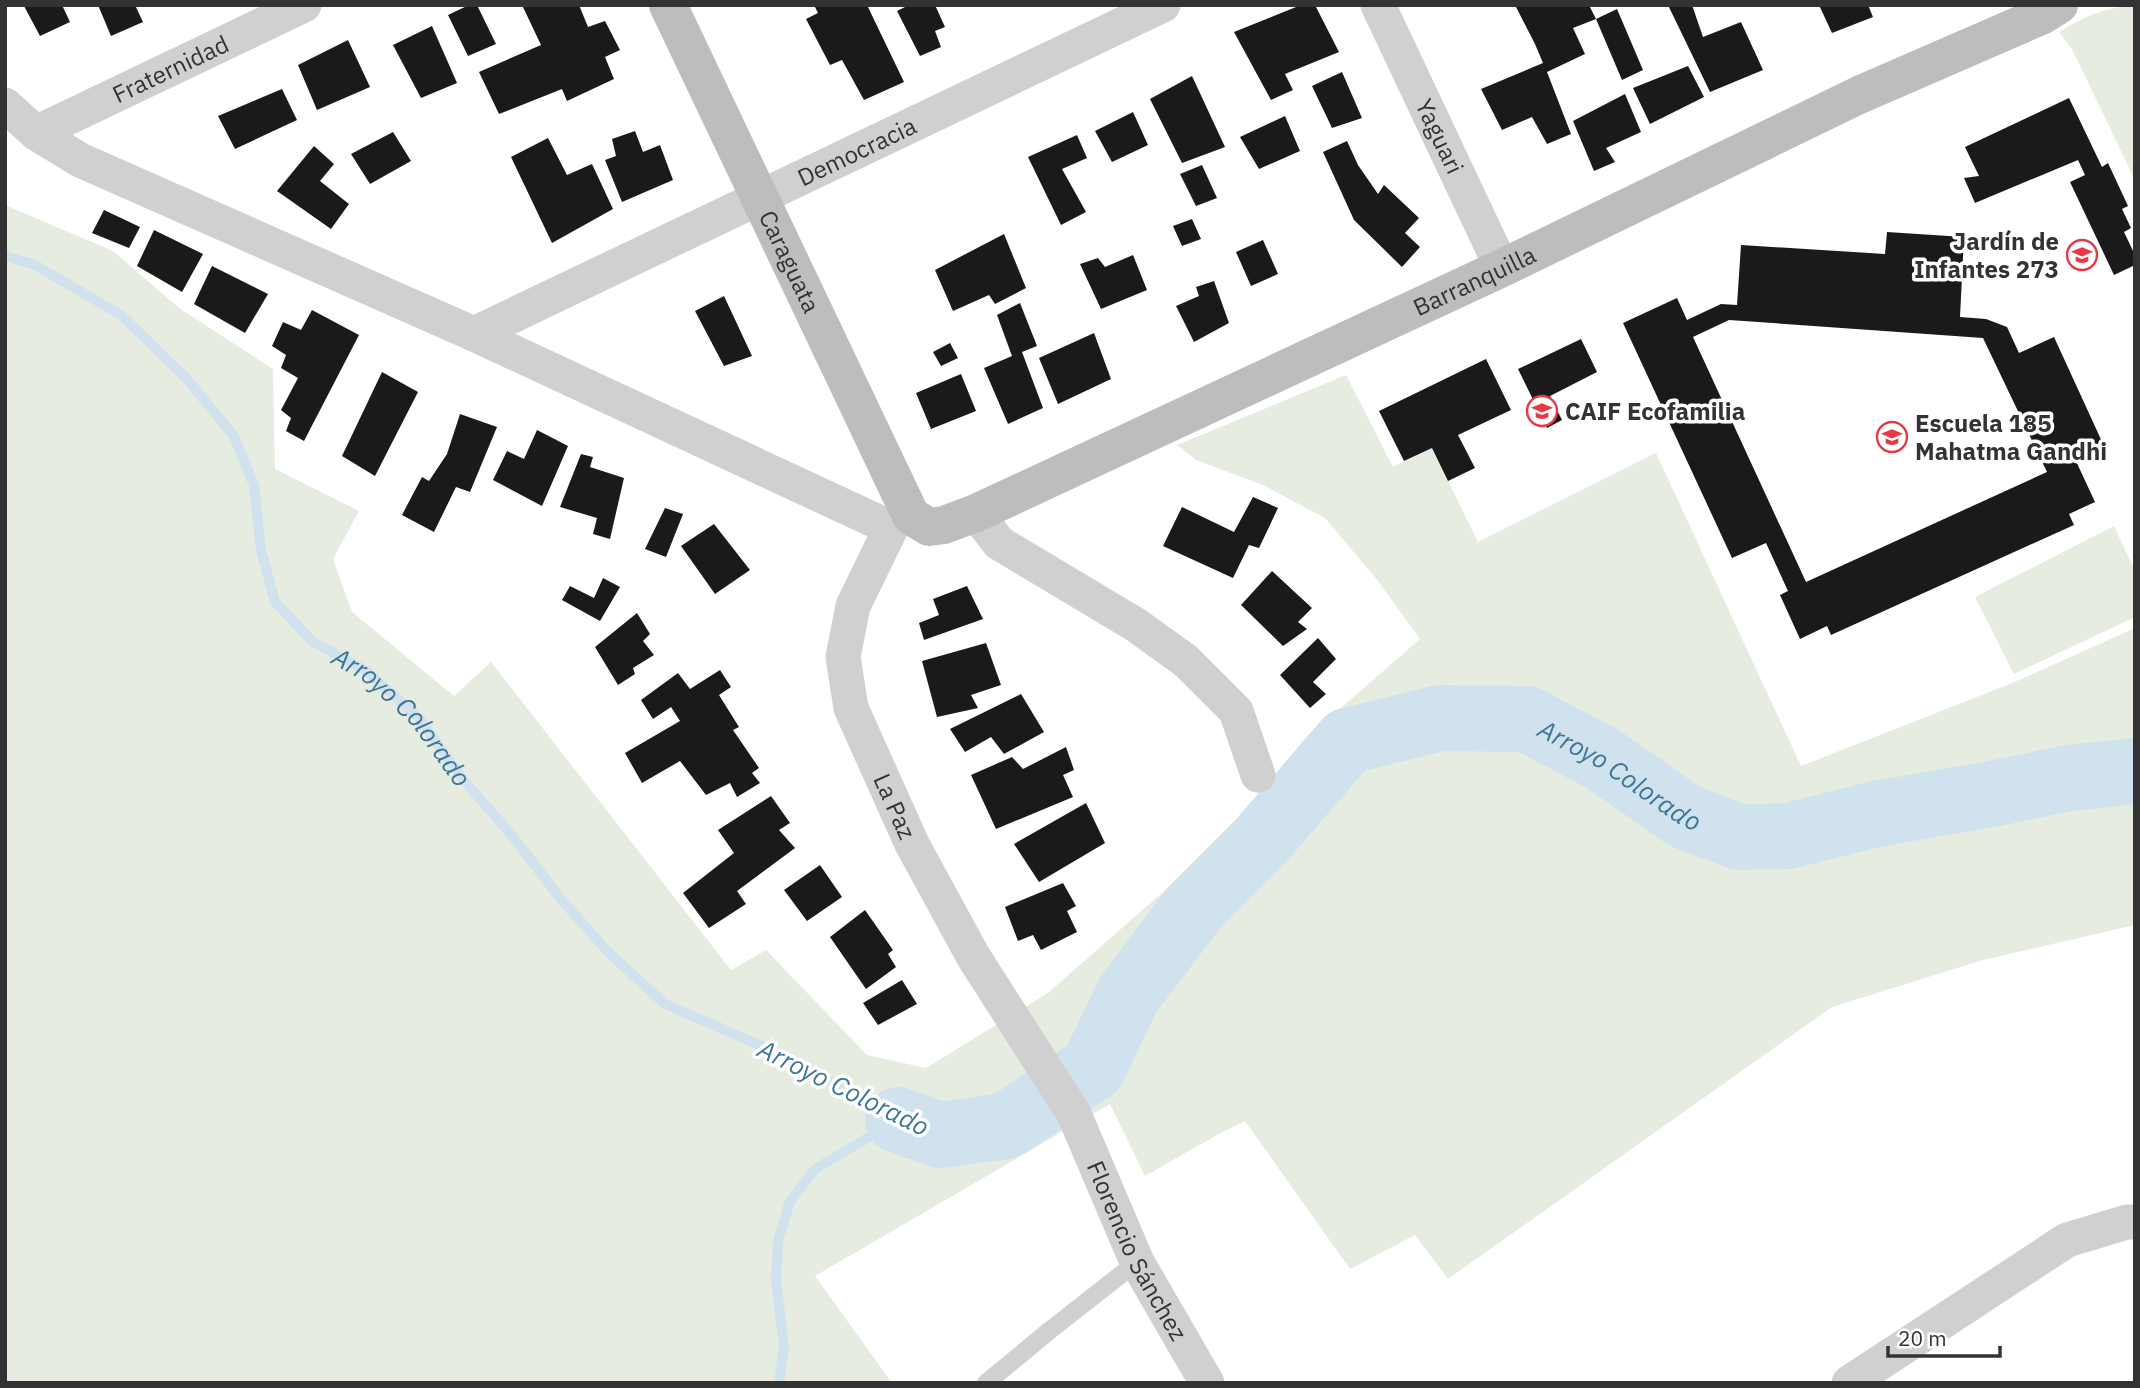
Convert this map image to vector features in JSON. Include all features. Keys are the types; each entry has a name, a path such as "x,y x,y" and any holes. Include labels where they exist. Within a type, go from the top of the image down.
{"street":[{"name":"Fraternidad","path":"36,133 304,5"},
{"name":"Caraguata","path":"668,5 758,199 901,522"},
{"name":"Democracia","path":"474,334 1163,5"},
{"name":"Yaguari","path":"1378,5 1502,268"},
{"name":"Barranquilla","path":"901,522 929,527 944,525 976,513 1502,268 1859,95 2043,15 2059,5"},
{"path":"5,105 36,133 80,160 901,522"},
{"path":"976,513 999,543 1136,625 1186,661 1236,711 1258,775"},
{"name":"La Paz","path":"901,522 853,606 843,657 851,708 912,844 973,956 1074,1114"},
{"name":"Florencio Sánchez","path":"1074,1114 1137,1262 1207,1383"},
{"path":"1849,1383 2067,1240 2135,1222"}],"lane":[{"path":"986,1383 1137,1262"}],"shaded area":[{"path":"2135,5 2135,180 2072,49 2059,32 2095,14"},
{"path":"5,205 113,251 179,308 273,369 275,469 359,511 333,559 352,612 454,696 491,662 731,970 766,950 867,1055 926,1068 1048,993 1250,813 1303,741 1420,639 1378,581 1325,518 1263,485 1196,460 1177,445 1346,375 1393,467 1432,448 1478,542 1656,453 1801,766 2010,684 2135,628 2135,925 1983,960 1832,1007 1448,1279 1415,1235 1350,1269 1245,1121 1145,1176 1110,1104 815,1276 892,1383 5,1383"},
{"path":"2114,526 2135,571 2135,617 2014,674 1975,597"}],"building":[{"path":"62,5 70,22 40,36 24,6"},
{"path":"98,5 135,5 143,22 111,36"},
{"path":"469,5 477,5 496,44 468,56 448,15"},
{"path":"522,5 579,5 588,27 605,21 620,50 605,57 614,79 567,101 562,89 499,114 479,72 541,45"},
{"path":"814,5 867,5 904,82 864,100 842,60 830,65 806,19 818,13"},
{"path":"909,5 935,5 945,27 935,31 941,47 920,56 897,11"},
{"path":"1301,5 1315,5 1339,52 1285,74 1293,90 1271,100 1234,32"},
{"path":"1515,5 1589,5 1596,19 1573,28 1585,54 1547,72 1571,134 1547,144 1532,117 1502,130 1481,89 1543,63"},
{"path":"1668,5 1692,5 1703,37 1741,22 1763,70 1710,92"},
{"path":"1819,5 1868,5 1873,17 1832,33"},
{"path":"1617,9 1643,70 1622,80 1596,19"},
{"path":"432,26 457,83 421,98 393,45"},
{"path":"348,40 370,87 317,110 298,65"},
{"path":"1688,66 1704,97 1650,124 1633,88"},
{"path":"1342,72 1362,118 1332,128 1312,86"},
{"path":"1192,76 1225,147 1182,163 1150,99"},
{"path":"282,89 297,120 235,149 218,116"},
{"path":"1625,94 1641,132 1606,148 1615,162 1594,171 1573,121"},
{"path":"2069,98 2102,167 2108,163 2128,206 2122,209 2131,228 2124,232 2135,255 2135,265 2114,275 2070,182 2085,175 2078,160 1975,203 1964,178 1979,176 1965,147"},
{"path":"1133,112 1148,145 1112,162 1095,131"},
{"path":"1285,116 1300,151 1259,169 1240,137"},
{"path":"635,131 643,152 660,145 673,180 622,202 605,160 616,156 612,139"},
{"path":"393,132 411,161 370,184 351,154"},
{"path":"1077,135 1087,158 1062,169 1086,212 1061,225 1028,157"},
{"path":"548,138 567,175 592,164 613,209 552,243 511,157"},
{"path":"1347,141 1358,165 1378,194 1384,185 1419,218 1405,233 1420,247 1402,267 1354,220 1323,152"},
{"path":"314,146 334,164 320,181 349,204 331,229 277,191"},
{"path":"1202,165 1217,198 1196,206 1180,174"},
{"path":"104,210 140,227 129,248 92,233"},
{"path":"1192,219 1201,239 1182,246 1173,226"},
{"path":"154,230 203,254 182,292 137,266"},
{"path":"1887,232 1964,237 1960,317 1986,319 2007,327 2019,353 2054,337 2104,446 2075,459 2095,502 2069,514 2074,525 1831,635 1827,626 1800,639 1780,595 1788,591 1766,543 1732,558 1623,323 1677,298 1687,320 1721,304 1737,305 1741,245 1885,254","holes":["1729,320 1983,338 2047,472 1806,582 1693,337"]},
{"path":"1004,234 1026,288 995,304 989,295 953,311 935,270"},
{"path":"1263,240 1278,274 1251,286 1236,252"},
{"path":"1133,255 1147,290 1101,309 1080,264 1098,258 1105,267"},
{"path":"212,266 268,294 245,333 194,304"},
{"path":"1214,281 1229,323 1194,342 1176,306 1199,296 1196,287"},
{"path":"724,296 752,356 724,366 695,311"},
{"path":"1020,303 1037,346 1022,352 1043,408 1008,424 984,368 1012,356 997,315"},
{"path":"312,310 359,335 304,441 286,431 291,418 281,410 298,378 281,368 286,355 272,346 283,322 301,330"},
{"path":"1094,333 1111,379 1058,404 1039,358"},
{"path":"1581,339 1597,372 1550,396 1562,420 1547,428 1518,369"},
{"path":"950,343 958,358 941,366 933,352"},
{"path":"1486,359 1511,410 1458,435 1475,468 1448,481 1432,448 1404,461 1379,411"},
{"path":"382,372 418,392 375,476 342,456"},
{"path":"961,374 976,411 931,429 916,393"},
{"path":"460,414 497,427 470,492 456,487 434,532 402,515 422,477 429,481 447,454"},
{"path":"537,430 568,446 542,506 493,480 507,451 524,459"},
{"path":"581,454 593,457 590,467 624,478 610,539 593,534 597,518 560,507"},
{"path":"1253,497 1278,508 1259,548 1249,545 1233,578 1163,546 1182,507 1234,532"},
{"path":"665,508 683,514 666,557 645,549"},
{"path":"714,524 750,570 715,594 681,546"},
{"path":"1272,571 1312,608 1298,622 1307,629 1283,646 1241,605"},
{"path":"603,578 620,587 600,621 562,600 570,586 594,598"},
{"path":"967,586 983,619 924,640 919,623 939,615 933,599"},
{"path":"637,613 650,634 643,641 654,655 633,668 635,674 618,685 595,647"},
{"path":"1318,638 1336,659 1313,682 1326,694 1310,708 1280,675"},
{"path":"986,643 1001,685 971,695 978,708 937,717 922,661"},
{"path":"720,670 731,687 719,695 739,727 733,730 759,768 752,773 760,783 737,797 730,783 706,795 680,761 642,783 625,753 680,721 671,707 653,719 641,700 678,673 690,689"},
{"path":"1021,694 1044,732 1004,754 991,737 965,752 950,729"},
{"path":"1066,747 1074,770 1063,775 1073,797 996,829 971,775 1012,757 1023,769"},
{"path":"771,796 790,823 779,830 795,848 737,891 746,904 709,928 683,893 734,853 718,830"},
{"path":"1086,803 1105,843 1039,882 1014,844"},
{"path":"820,865 842,897 807,921 784,890"},
{"path":"1063,883 1076,906 1067,911 1077,932 1041,950 1033,935 1018,941 1005,907"},
{"path":"865,910 893,950 888,954 896,967 866,989 830,937"},
{"path":"902,980 917,1004 878,1025 863,1003"}],"waterway":[{"name":"Arroyo Colorado","path":"5,256 35,265 121,315 187,379 234,436 254,485 261,550 275,602 312,641 368,672 419,718 462,778 514,838 560,898 609,953 665,1004 794,1060 898,1120 815,1169 790,1201 778,1242 776,1280 784,1347 779,1383"},
{"name":"Arroyo Colorado","path":"898,1120 940,1135 1006,1126 1093,1068 1128,995 1193,909 1259,843 1347,741 1440,718 1527,719 1601,758 1686,817 1739,837 1788,836 1876,814 2068,778 2135,771"}],"place":[{"name":"Jardín de Infantes 273","path":"2082,255"},
{"name":"CAIF Ecofamilia","path":"1542,411"},
{"name":"Escuela 185 Mahatma Gandhi","path":"1892,437"}]}
